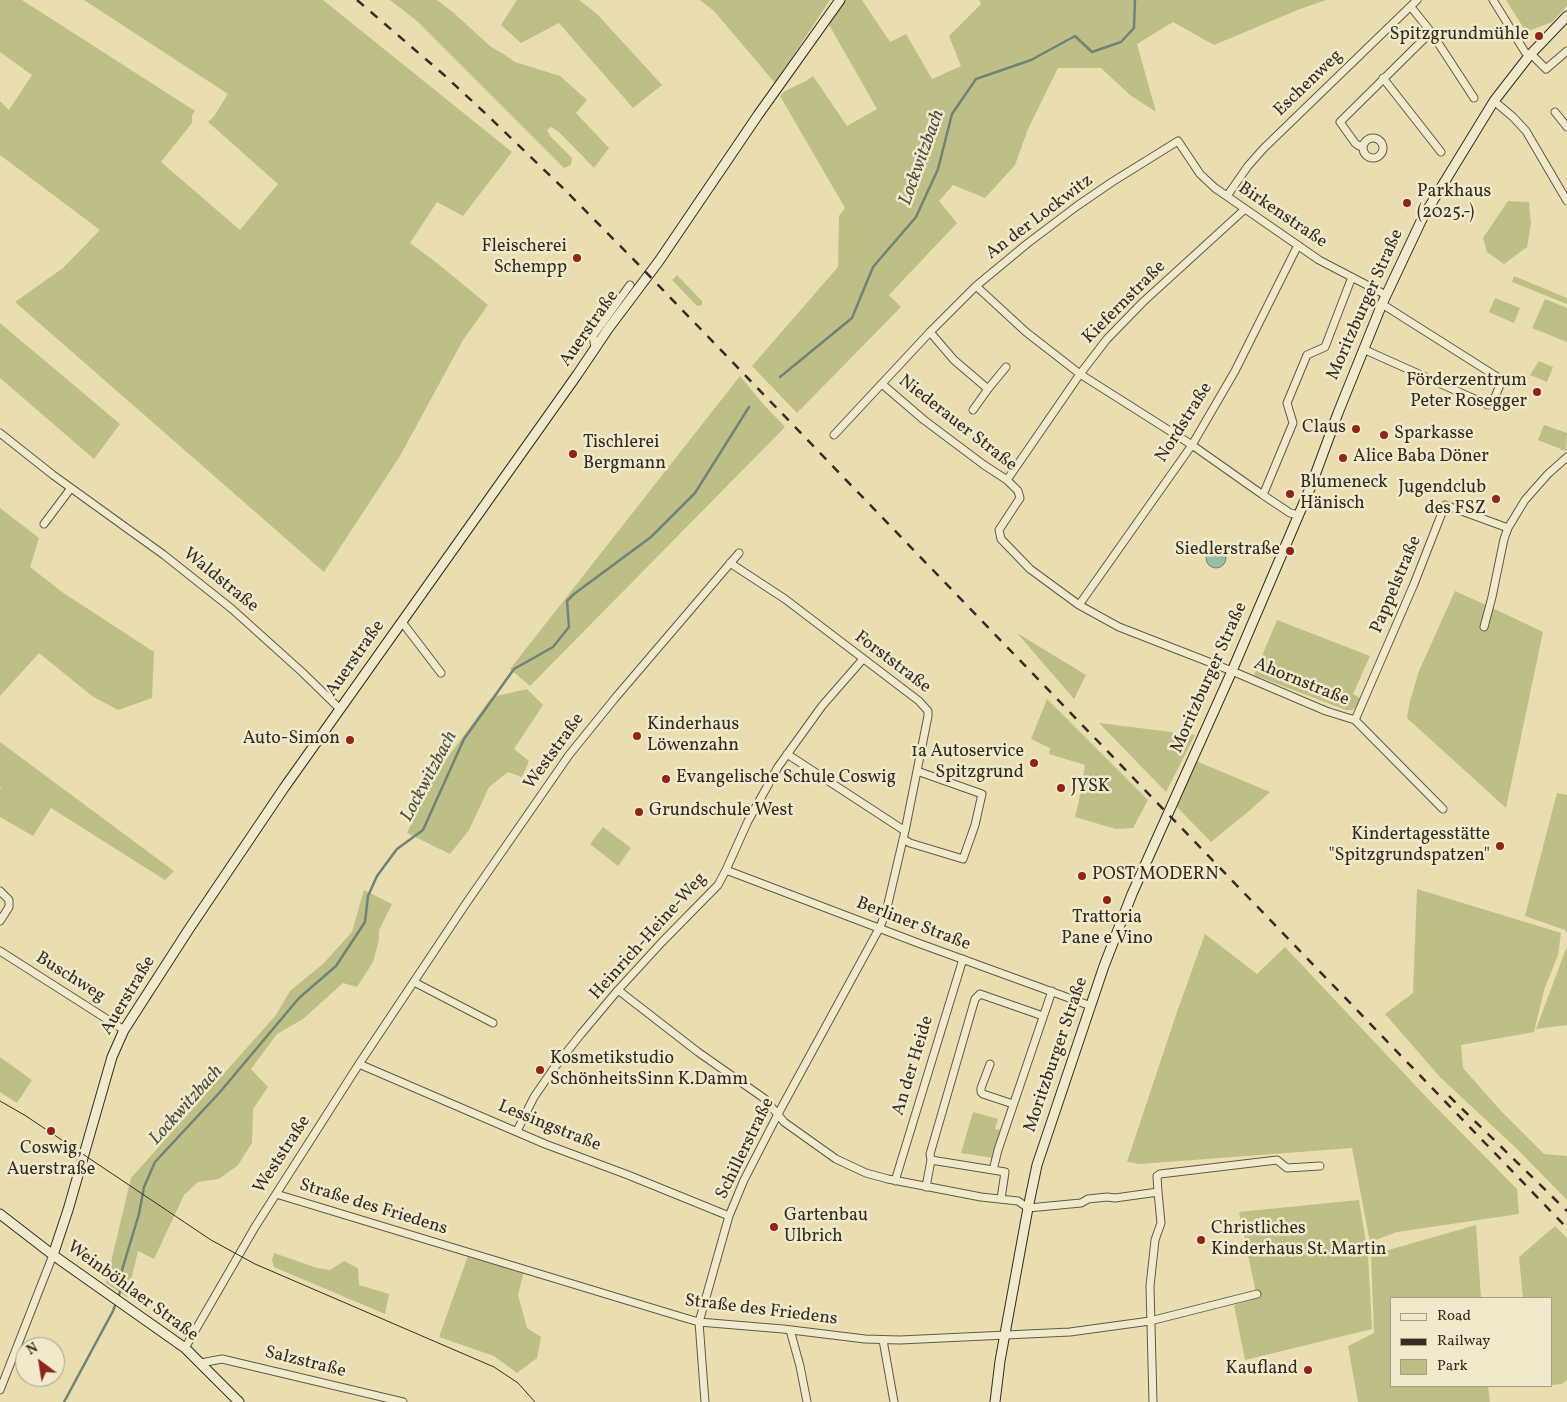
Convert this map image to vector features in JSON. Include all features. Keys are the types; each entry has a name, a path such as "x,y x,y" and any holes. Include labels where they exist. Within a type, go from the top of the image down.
{"street":[{"name":"Auerstraße","path":"0,1390 53,1255 68,1210 112,1057 124,1030 224,877 340,709 595,347 659,261 840,0"},
{"name":"Eschenweg","path":"1227,196 1248,166 1264,148 1417,0"},
{"path":"1493,0 1525,52 1546,69 1567,51"},
{"path":"1411,7 1431,32 1474,98"},
{"name":"Moritzburger Straße","path":"995,1402 1000,1361 1037,1165 1090,1006 1132,894 1232,671 1311,486 1322,452 1363,349 1423,216 1494,100 1530,55 1567,16"},
{"path":"1363,145 1360,146 1355,143 1340,122 1431,32"},
{"path":"1383,78 1441,152"},
{"path":"1494,100 1526,131 1567,201"},
{"path":"1555,112 1567,127"},
{"name":"Birkenstraße","path":"1178,141 1200,174 1215,188 1319,260 1352,277 1502,380 1492,402 1488,405 1363,349"},
{"name":"An der Lockwitz","path":"834,436 930,332 976,286 1077,206 1178,141"},
{"name":"Kiefernstraße","path":"1007,480 1107,338 1245,209"},
{"name":"Nordstraße","path":"1079,605 1192,444 1235,371 1298,246"},
{"path":"1263,495 1293,423 1287,403 1307,355 1324,347 1352,277"},
{"path":"595,347 593,336 630,285"},
{"path":"976,286 1026,332 1080,374 1192,444 1290,513 1298,515"},
{"path":"930,332 954,360 988,388"},
{"path":"973,410 1006,367"},
{"name":"Niederauer Straße","path":"882,384 924,420 1007,480 1018,491 1020,498 999,530 1002,539 1030,569 1079,605 1119,627 1232,671"},
{"name":"Waldstraße","path":"0,433 71,488 152,545 232,609 290,660 340,709"},
{"path":"1484,627 1508,528 1525,500 1548,474 1567,458"},
{"path":"44,524 71,488"},
{"name":"Pappelstraße","path":"1355,720 1446,505 1508,528"},
{"name":"Weststraße","path":"185,1348 254,1227 359,1064 569,755 739,553"},
{"name":"Forststraße","path":"730,563 785,599 919,701 928,711 905,831 886,912 880,927"},
{"path":"402,622 441,673"},
{"name":"Heinrich-Heine-Weg","path":"517,1132 530,1104 547,1078 618,990 718,885 748,821 766,787 787,754 822,706 863,659"},
{"name":"Ahornstraße","path":"1232,671 1291,697 1355,720 1443,809"},
{"path":"787,754 905,831"},
{"path":"903,839 910,843 963,859 982,794 917,771"},
{"name":"Berliner Straße","path":"726,870 1090,1006"},
{"path":"0,891 9,900 9,907 0,921"},
{"name":"Schillerstraße","path":"705,1402 699,1322 729,1216 744,1180 778,1114 880,927"},
{"name":"Buschweg","path":"0,951 124,1030"},
{"name":"An der Heide","path":"895,1181 963,959"},
{"path":"414,982 494,1023"},
{"path":"618,990 698,1052 766,1099 784,1122 836,1158 866,1173 926,1187 1018,1201 1028,1208 1081,1203 1088,1199 1115,1198 1158,1192"},
{"path":"993,1170 1013,1104 1052,992"},
{"path":"926,1187 931,1160 930,1154 975,1000 980,994 1043,1016"},
{"name":"Lessingstraße","path":"359,1064 517,1132 729,1216"},
{"path":"990,1064 981,1092 1013,1104"},
{"path":"931,1160 1005,1172 1001,1199"},
{"path":"1153,1402 1150,1321 1152,1260 1160,1223 1157,1176 1160,1174 1277,1160 1287,1168 1320,1166"},
{"name":"Straße des Friedens","path":"276,1194 530,1270 621,1300 699,1322 883,1340 1006,1336 1070,1332 1150,1321 1257,1294"},
{"name":"Weinböhlaer Straße","path":"0,1214 53,1255 185,1348 239,1402"},
{"path":"790,1330 807,1402"},
{"path":"883,1340 894,1402"},
{"name":"Salzstraße","path":"200,1363 222,1358 403,1402"}],"green space":[{"path":"0,0 22,0 195,111 192,115 192,123 161,162 240,230 278,184 208,122 228,94 84,0 323,0 512,152 463,216 437,202 410,243 488,305 463,340 400,456 324,572 15,302 63,268 100,230 0,155 0,101 9,110 32,75 0,52"},
{"path":"390,0 437,0 491,47 515,62 560,76 587,100 576,113 609,148 594,168 559,132 551,127 547,130 550,136 572,158 571,165 564,168 417,21"},
{"path":"517,0 579,0 597,14 662,85 633,108 559,23 521,43 501,25"},
{"path":"700,0 830,0 775,83 714,11"},
{"path":"846,0 862,0 890,42 906,34 932,79 961,66 949,36 981,4 979,0 1326,0 1214,45 1173,22 1137,44 1156,112 1130,95 1101,68 1058,68 1028,129 1015,165 985,198 953,185 939,201 957,223 889,295 901,307 797,413 752,366 838,267 839,216 845,208 780,96 785,91 813,76 847,126 877,109 828,23"},
{"path":"1506,0 1567,0 1567,6 1552,22 1526,32"},
{"path":"1508,201 1529,202 1531,224 1527,247 1504,264 1487,252 1483,238"},
{"path":"677,275 702,301 702,305 697,306 672,280"},
{"path":"1514,276 1567,298 1567,304 1512,282"},
{"path":"1495,298 1520,308 1514,323 1489,312"},
{"path":"1545,299 1567,308 1567,342 1532,328"},
{"path":"0,323 120,424 94,459 0,378"},
{"path":"1539,361 1553,367 1547,382 1530,375"},
{"path":"740,376 785,427 530,686 510,669"},
{"path":"1544,425 1567,433 1566,451 1538,440"},
{"path":"0,508 39,538 30,567 62,592 154,652 152,698 118,710 92,696 39,653 0,696"},
{"path":"1455,591 1543,632 1506,808 1407,718 1419,671"},
{"path":"1277,620 1370,656 1353,694 1360,698 1355,708 1346,710 1254,675"},
{"path":"1017,633 1086,675 1074,699"},
{"path":"527,689 543,705 514,749 529,761 522,777 508,772 489,787 469,830 450,854 407,833 431,780 492,697"},
{"path":"1047,699 1148,800 1133,828 1116,829 1075,817 1085,765 1049,754 1050,748 1031,739"},
{"path":"1099,723 1195,735 1166,792"},
{"path":"0,742 174,871 165,880 51,808 33,836 0,817"},
{"path":"1196,761 1270,792 1211,842 1176,806"},
{"path":"1557,793 1567,795 1567,933 1565,930 1525,916"},
{"path":"603,827 631,848 618,866 590,844"},
{"path":"1417,889 1561,933 1558,955 1544,990 1534,1032 1461,1045 1463,1068 1501,1111 1544,1154 1567,1156 1567,1200 1517,1149 1440,1077 1385,1014 1413,993"},
{"path":"364,890 392,904 379,930 379,940 373,962 357,987 343,983 303,1019 277,1034 251,1069 268,1087 253,1109 252,1143 238,1165 219,1179 198,1182 184,1195 154,1259 138,1251 127,1297 106,1283 131,1178 276,1015 290,991 323,964 352,932"},
{"path":"1205,934 1257,974 1285,947 1430,1101 1517,1189 1519,1214 1397,1232 1370,1242 1352,1148 1140,1164 1127,1162"},
{"path":"1567,946 1567,1025 1536,1029 1557,973"},
{"path":"0,1057 32,1080 17,1103 0,1092"},
{"path":"973,1112 998,1119 995,1129 1002,1130 993,1158 961,1153"},
{"path":"1359,1200 1368,1255 1372,1329 1245,1360 1234,1305 1257,1298 1239,1212"},
{"path":"1476,1225 1481,1297 1390,1297 1390,1387 1488,1387 1490,1402 1358,1402 1348,1346 1374,1333 1371,1255"},
{"path":"1555,1226 1567,1238 1567,1380 1562,1384 1552,1385 1552,1297 1523,1297 1519,1257"},
{"path":"274,1253 317,1268 330,1270 344,1261 358,1268 359,1285 389,1294 385,1314 274,1267 272,1260"},
{"path":"469,1253 524,1271 518,1295 527,1328 541,1337 537,1358 517,1373 494,1356 439,1337"}],"shaded area":[{"path":"1216,548 1223,551 1226,558 1223,565 1216,568 1209,565 1206,558 1209,551"}],"waterway":[{"name":"Lockwitzbach","path":"780,377 852,318 873,267 916,217 938,169 952,114 976,79 1031,60 1075,36 1092,52 1121,42 1134,28 1135,0"},
{"name":"Lockwitzbach","path":"64,1402 113,1311 121,1289 122,1270 139,1214 144,1187 155,1162 220,1092 299,998 336,966 365,922 368,896 377,876 397,849 423,830 464,739 514,669 553,647 569,627 567,601 651,537 695,493 749,407"}],"tram line":[{"path":"0,1101 26,1116 211,1240 255,1264 494,1367 518,1383 535,1402"}],"railway":[{"path":"357,0 486,114 636,262 1567,1228"},
{"path":"1449,1096 1567,1211"}],"place":[{"name":"Spitzgrundmühle","path":"1539,36"},
{"name":"Parkhaus (2025.-)","path":"1407,203"},
{"name":"Fleischerei Schempp","path":"577,258"},
{"name":"Förderzentrum Peter Rosegger","path":"1537,392"},
{"name":"Claus","path":"1356,429"},
{"name":"Sparkasse","path":"1384,435"},
{"name":"Tischlerei Bergmann","path":"573,454"},
{"name":"Alice Baba Döner","path":"1343,458"},
{"name":"Blumeneck Hänisch","path":"1290,494"},
{"name":"Jugendclub des FSZ","path":"1496,499"},
{"name":"Siedlerstraße","path":"1290,551"},
{"name":"Kinderhaus Löwenzahn","path":"637,736"},
{"name":"Auto-Simon","path":"350,740"},
{"name":"1a Autoservice Spitzgrund","path":"1034,763"},
{"name":"Evangelische Schule Coswig","path":"666,779"},
{"name":"JYSK","path":"1061,788"},
{"name":"Grundschule West","path":"639,812"},
{"name":"Kindertagesstätte \"Spitzgrundspatzen\"","path":"1500,846"},
{"name":"POST MODERN","path":"1082,876"},
{"name":"Trattoria Pane e Vino","path":"1107,900"},
{"name":"Kosmetikstudio SchönheitsSinn K.Damm","path":"540,1070"},
{"name":"Coswig, Auerstraße","path":"51,1131"},
{"name":"Gartenbau Ulbrich","path":"774,1227"},
{"name":"Christliches Kinderhaus St. Martin","path":"1201,1240"},
{"name":"Kaufland","path":"1308,1370"}]}
